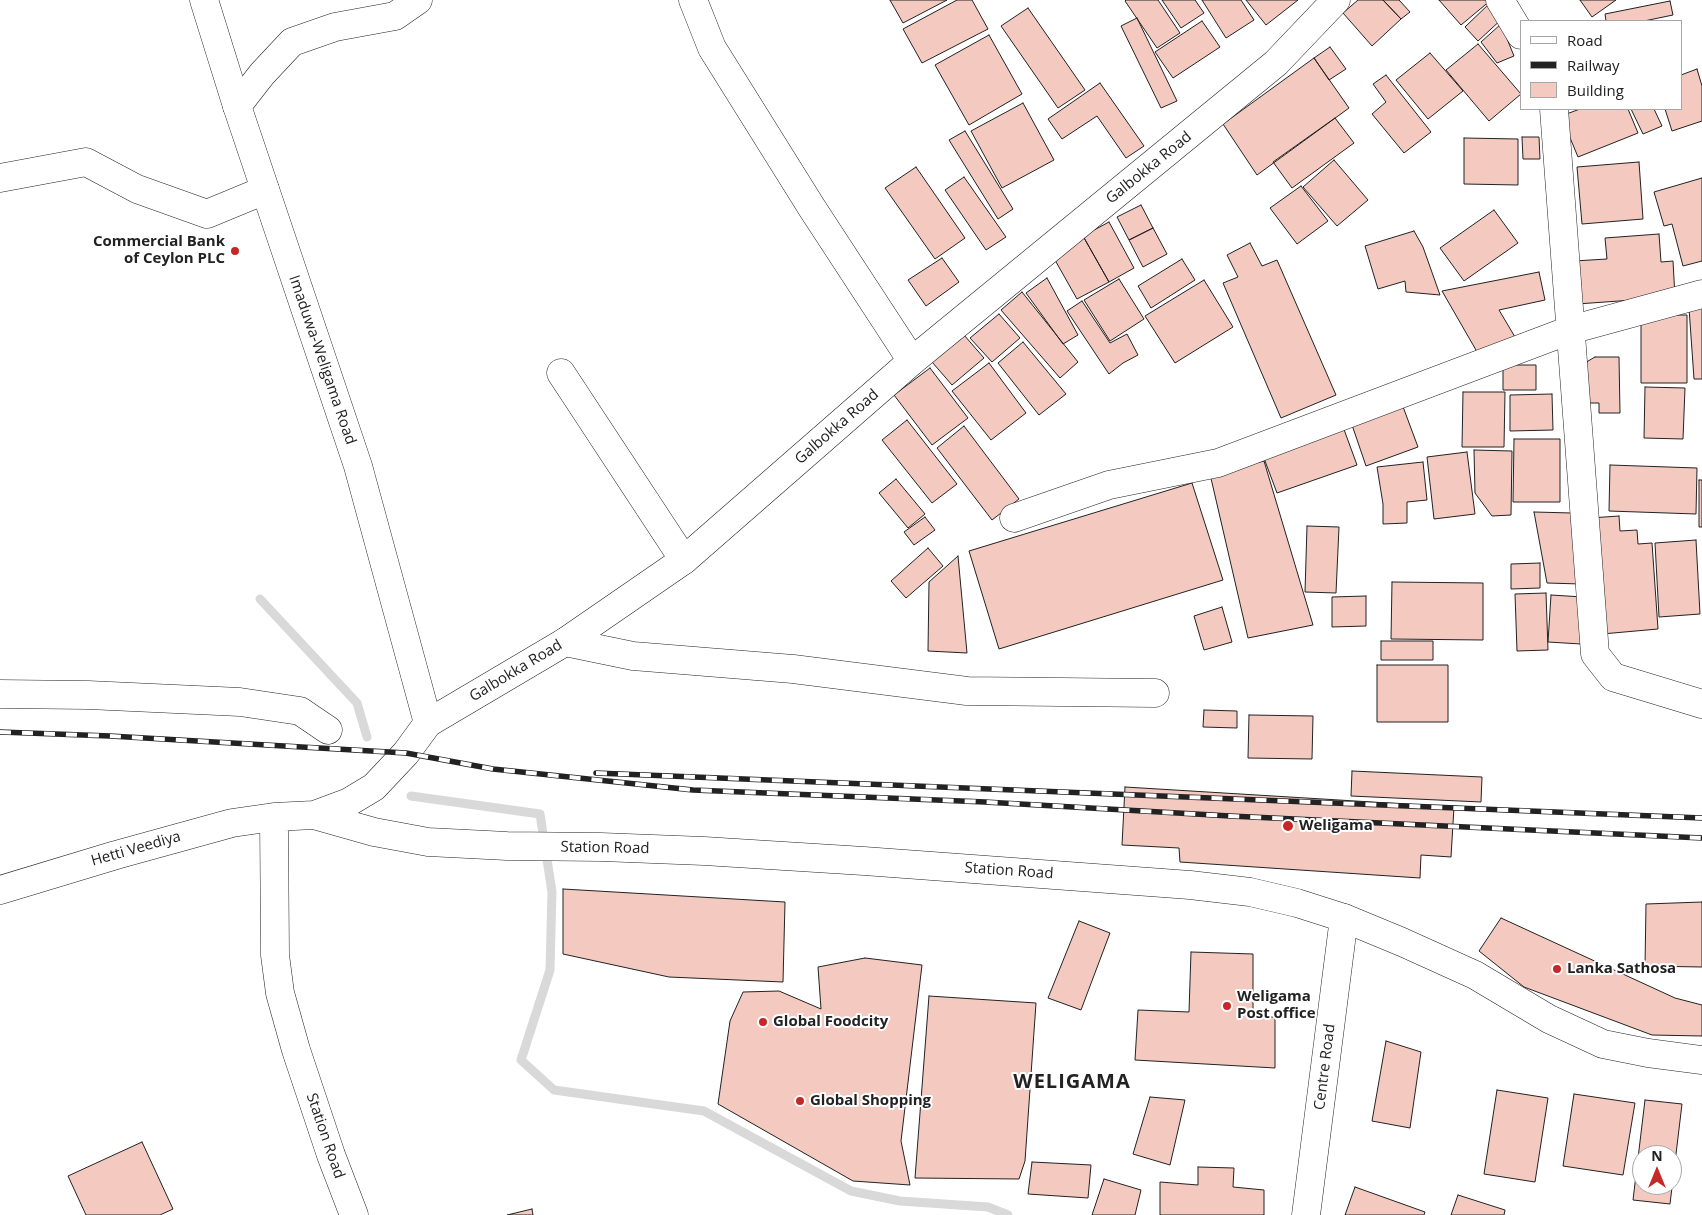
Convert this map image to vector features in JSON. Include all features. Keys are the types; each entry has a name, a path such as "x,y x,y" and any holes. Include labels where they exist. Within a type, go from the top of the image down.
{"main road":[{"name":"Imaduwa-Weligama Road","path":"204,0 237,106 358,466 428,723"},
{"path":"237,106 262,74 292,42 334,27 394,16 418,0"},
{"path":"694,0 712,48 812,208 912,362"},
{"name":"Galbokka Road","path":"314,815 349,802 374,787 406,753 428,723 565,642 684,560 912,362 1276,63 1336,0"},
{"path":"1500,0 1520,33"},
{"path":"1554,110 1595,654 1613,677 1702,704"},
{"path":"0,178 86,162 137,189 207,214 265,190"},
{"path":"1014,518 1108,485 1218,463 1570,330 1702,294"},
{"path":"561,373 684,560"},
{"path":"565,642 632,656 793,669 967,691 1155,693"},
{"path":"0,694 88,695 240,702 300,711 328,730"},
{"name":"Station Road","path":"354,1215 331,1155 280,992 275,955 274,817 314,815 374,832 428,842 704,851 855,860 1190,885 1250,892 1297,903 1344,918 1402,942 1475,975 1549,1019 1603,1044 1648,1053 1702,1060"},
{"name":"Hetti Veediya","path":"0,890 189,834 232,823 274,817"},
{"name":"Centre Road","path":"1306,1215 1344,918"}],"building":[{"path":"890,0 947,0 903,23"},
{"path":"957,0 972,0 988,29 922,63 903,29"},
{"path":"1126,0 1158,0 1180,33 1157,48"},
{"path":"1162,0 1195,0 1204,13 1181,28"},
{"path":"1202,0 1241,0 1254,20 1226,38"},
{"path":"1246,0 1298,0 1266,25"},
{"path":"1358,0 1383,0 1401,19 1372,46 1343,13"},
{"path":"1383,0 1399,0 1410,12 1401,19"},
{"path":"1439,0 1491,0 1461,25"},
{"path":"1580,0 1616,0 1592,17"},
{"path":"1670,1 1673,15 1649,20 1606,20 1605,14"},
{"path":"1491,2 1504,17 1478,41 1465,27"},
{"path":"1028,8 1085,90 1058,108 1001,26"},
{"path":"1137,18 1177,101 1161,108 1121,26"},
{"path":"1202,21 1220,47 1173,78 1155,52"},
{"path":"1501,24 1514,56 1497,63 1481,42"},
{"path":"989,35 1022,94 969,125 935,65"},
{"path":"1478,44 1520,95 1489,121 1446,70"},
{"path":"1330,47 1346,69 1329,80 1314,58"},
{"path":"1430,53 1463,91 1428,119 1396,80"},
{"path":"1314,58 1349,108 1257,175 1223,124"},
{"path":"1697,69 1702,86 1702,121 1672,131 1665,110 1682,110 1682,75"},
{"path":"1386,75 1431,132 1404,153 1372,114 1386,102 1373,84"},
{"path":"1100,83 1144,146 1126,158 1097,116 1062,139 1048,119"},
{"path":"1023,103 1054,160 1002,188 971,131"},
{"path":"1577,110 1628,110 1638,133 1578,157 1561,116"},
{"path":"1631,110 1654,110 1662,126 1643,134"},
{"path":"1335,118 1354,143 1292,188 1273,162"},
{"path":"965,131 1013,209 998,219 949,140"},
{"path":"1522,137 1539,137 1540,159 1523,159"},
{"path":"1464,138 1518,139 1518,185 1464,184"},
{"path":"1334,160 1368,200 1337,226 1303,187"},
{"path":"1639,162 1643,219 1582,224 1577,167"},
{"path":"916,167 965,238 935,259 885,188"},
{"path":"964,177 1006,237 986,250 945,190"},
{"path":"1702,178 1702,261 1683,266 1672,224 1664,226 1654,192"},
{"path":"1301,186 1328,221 1297,244 1270,208"},
{"path":"1141,205 1153,228 1129,240 1117,217"},
{"path":"1494,210 1518,243 1464,281 1440,248"},
{"path":"1109,222 1134,268 1109,282 1083,236"},
{"path":"1153,228 1167,254 1143,267 1129,240"},
{"path":"1414,231 1423,247 1440,295 1406,292 1405,281 1378,289 1365,246"},
{"path":"1659,234 1661,262 1673,261 1675,297 1577,304 1574,261 1607,259 1605,238"},
{"path":"1083,236 1109,282 1077,299 1051,253"},
{"path":"1250,243 1262,266 1277,260 1336,395 1281,418 1223,283 1238,277 1227,255"},
{"path":"942,258 959,282 926,306 908,280"},
{"path":"1182,259 1195,280 1151,308 1138,286"},
{"path":"1539,272 1545,300 1499,310 1515,337 1480,357 1442,291"},
{"path":"1047,278 1078,335 1063,344 1026,293"},
{"path":"1119,279 1144,319 1110,341 1084,300"},
{"path":"1204,280 1233,327 1175,363 1145,316"},
{"path":"1022,292 1078,362 1060,378 1001,310"},
{"path":"1082,301 1110,343 1127,334 1138,355 1123,363 1109,374 1067,311"},
{"path":"1702,307 1702,379 1694,379 1689,308"},
{"path":"999,314 1020,338 992,362 970,338"},
{"path":"1641,315 1687,315 1687,383 1641,383"},
{"path":"964,335 984,358 952,385 932,362"},
{"path":"1023,342 1066,394 1039,415 998,363"},
{"path":"1595,357 1619,357 1620,413 1599,413 1599,403 1583,403 1583,364"},
{"path":"989,363 1026,413 991,440 952,391"},
{"path":"1503,365 1536,365 1536,390 1503,390"},
{"path":"930,368 968,418 932,445 894,395"},
{"path":"1645,387 1685,388 1683,439 1644,438"},
{"path":"1463,392 1505,392 1504,447 1462,447"},
{"path":"1552,394 1553,430 1510,431 1510,395"},
{"path":"1402,404 1418,447 1366,466 1351,422"},
{"path":"907,420 957,484 932,503 882,440"},
{"path":"1342,424 1357,465 1277,493 1262,453"},
{"path":"964,426 1019,499 992,520 937,448"},
{"path":"1514,439 1560,439 1560,502 1513,502"},
{"path":"1474,450 1512,451 1511,515 1492,516 1475,493"},
{"path":"1467,452 1475,514 1434,519 1427,457"},
{"path":"1264,461 1313,625 1248,638 1210,474"},
{"path":"1423,462 1427,500 1407,502 1407,523 1383,524 1383,504 1377,467"},
{"path":"1610,465 1697,468 1696,514 1609,511"},
{"path":"896,479 925,514 908,528 879,493"},
{"path":"1699,480 1702,480 1702,527 1699,527"},
{"path":"1192,483 1223,580 999,649 969,551"},
{"path":"1534,512 1572,513 1581,584 1547,583"},
{"path":"1619,516 1620,531 1637,530 1638,544 1652,543 1658,629 1602,634 1590,518"},
{"path":"925,517 935,530 914,545 904,532"},
{"path":"1307,526 1339,527 1336,593 1305,592"},
{"path":"1696,540 1700,614 1659,617 1655,543"},
{"path":"928,548 943,566 906,598 891,581"},
{"path":"958,556 967,653 928,651 929,582"},
{"path":"1540,563 1540,588 1511,589 1511,564"},
{"path":"1392,582 1483,583 1483,640 1391,639"},
{"path":"1546,593 1548,650 1517,651 1515,594"},
{"path":"1551,595 1583,597 1581,644 1548,642"},
{"path":"1366,596 1366,626 1332,627 1332,597"},
{"path":"1222,607 1232,642 1204,650 1194,616"},
{"path":"1381,641 1433,641 1433,660 1381,660"},
{"path":"1377,665 1448,665 1448,722 1377,722"},
{"path":"1204,710 1237,711 1237,728 1203,727"},
{"path":"1249,715 1313,716 1312,759 1248,758"},
{"path":"1352,771 1482,777 1481,802 1351,796"},
{"name":"Weligama","path":"1125,787 1454,807 1451,857 1421,855 1420,878 1180,862 1179,848 1122,845"},
{"path":"563,889 785,902 783,982 669,977 563,954"},
{"path":"1702,902 1702,967 1645,966 1646,904"},
{"name":"Lanka Sathosa","path":"1501,918 1675,998 1702,1005 1702,1036 1652,1035 1524,987 1479,951"},
{"path":"1079,921 1110,933 1081,1010 1048,998"},
{"path":"1191,952 1253,954 1253,1017 1275,1017 1275,1068 1135,1060 1138,1010 1189,1012"},
{"path":"865,958 922,965 901,1141 910,1185 853,1181 718,1104 730,1021 743,992 779,991 821,1009 818,967"},
{"path":"929,996 1036,1003 1025,1161 1019,1179 915,1178"},
{"path":"1386,1041 1421,1052 1410,1128 1372,1121"},
{"path":"1497,1090 1548,1098 1535,1182 1484,1174"},
{"path":"1574,1094 1635,1103 1623,1175 1563,1166"},
{"path":"1150,1097 1185,1100 1170,1165 1133,1154"},
{"path":"1645,1100 1682,1104 1677,1145 1640,1145"},
{"path":"142,1142 173,1209 160,1215 86,1215 68,1176"},
{"path":"1032,1162 1091,1165 1088,1198 1028,1194"},
{"path":"1198,1167 1234,1168 1233,1187 1264,1190 1264,1215 1160,1215 1160,1182 1198,1185"},
{"path":"1104,1179 1141,1190 1135,1215 1092,1215"},
{"path":"1355,1187 1425,1212 1424,1215 1345,1215"},
{"path":"1458,1195 1505,1210 1504,1215 1451,1215"},
{"path":"1634,1195 1671,1195 1670,1204 1633,1200"},
{"path":"532,1209 533,1215 507,1215"}],"waterway":[{"path":"260,599 357,703 367,737"},
{"path":"411,796 540,814 552,892 550,970 521,1060 554,1090 704,1111 851,1191 900,1201 988,1207 1008,1215"}],"railway":[{"path":"0,732 110,736 406,753 493,769 693,790 985,802 1230,816 1702,838"},
{"path":"596,773 1702,818"}],"place":[{"name":"Commercial Bank of Ceylon PLC","path":"235,251"},
{"name":"Weligama","path":"1288,826"},
{"name":"Lanka Sathosa","path":"1557,969"},
{"name":"Weligama Post office","path":"1227,1006"},
{"name":"Global Foodcity","path":"763,1022"},
{"name":"Global Shopping","path":"800,1101"}],"district":[{"name":"WELIGAMA","path":"1072,1082"}]}
